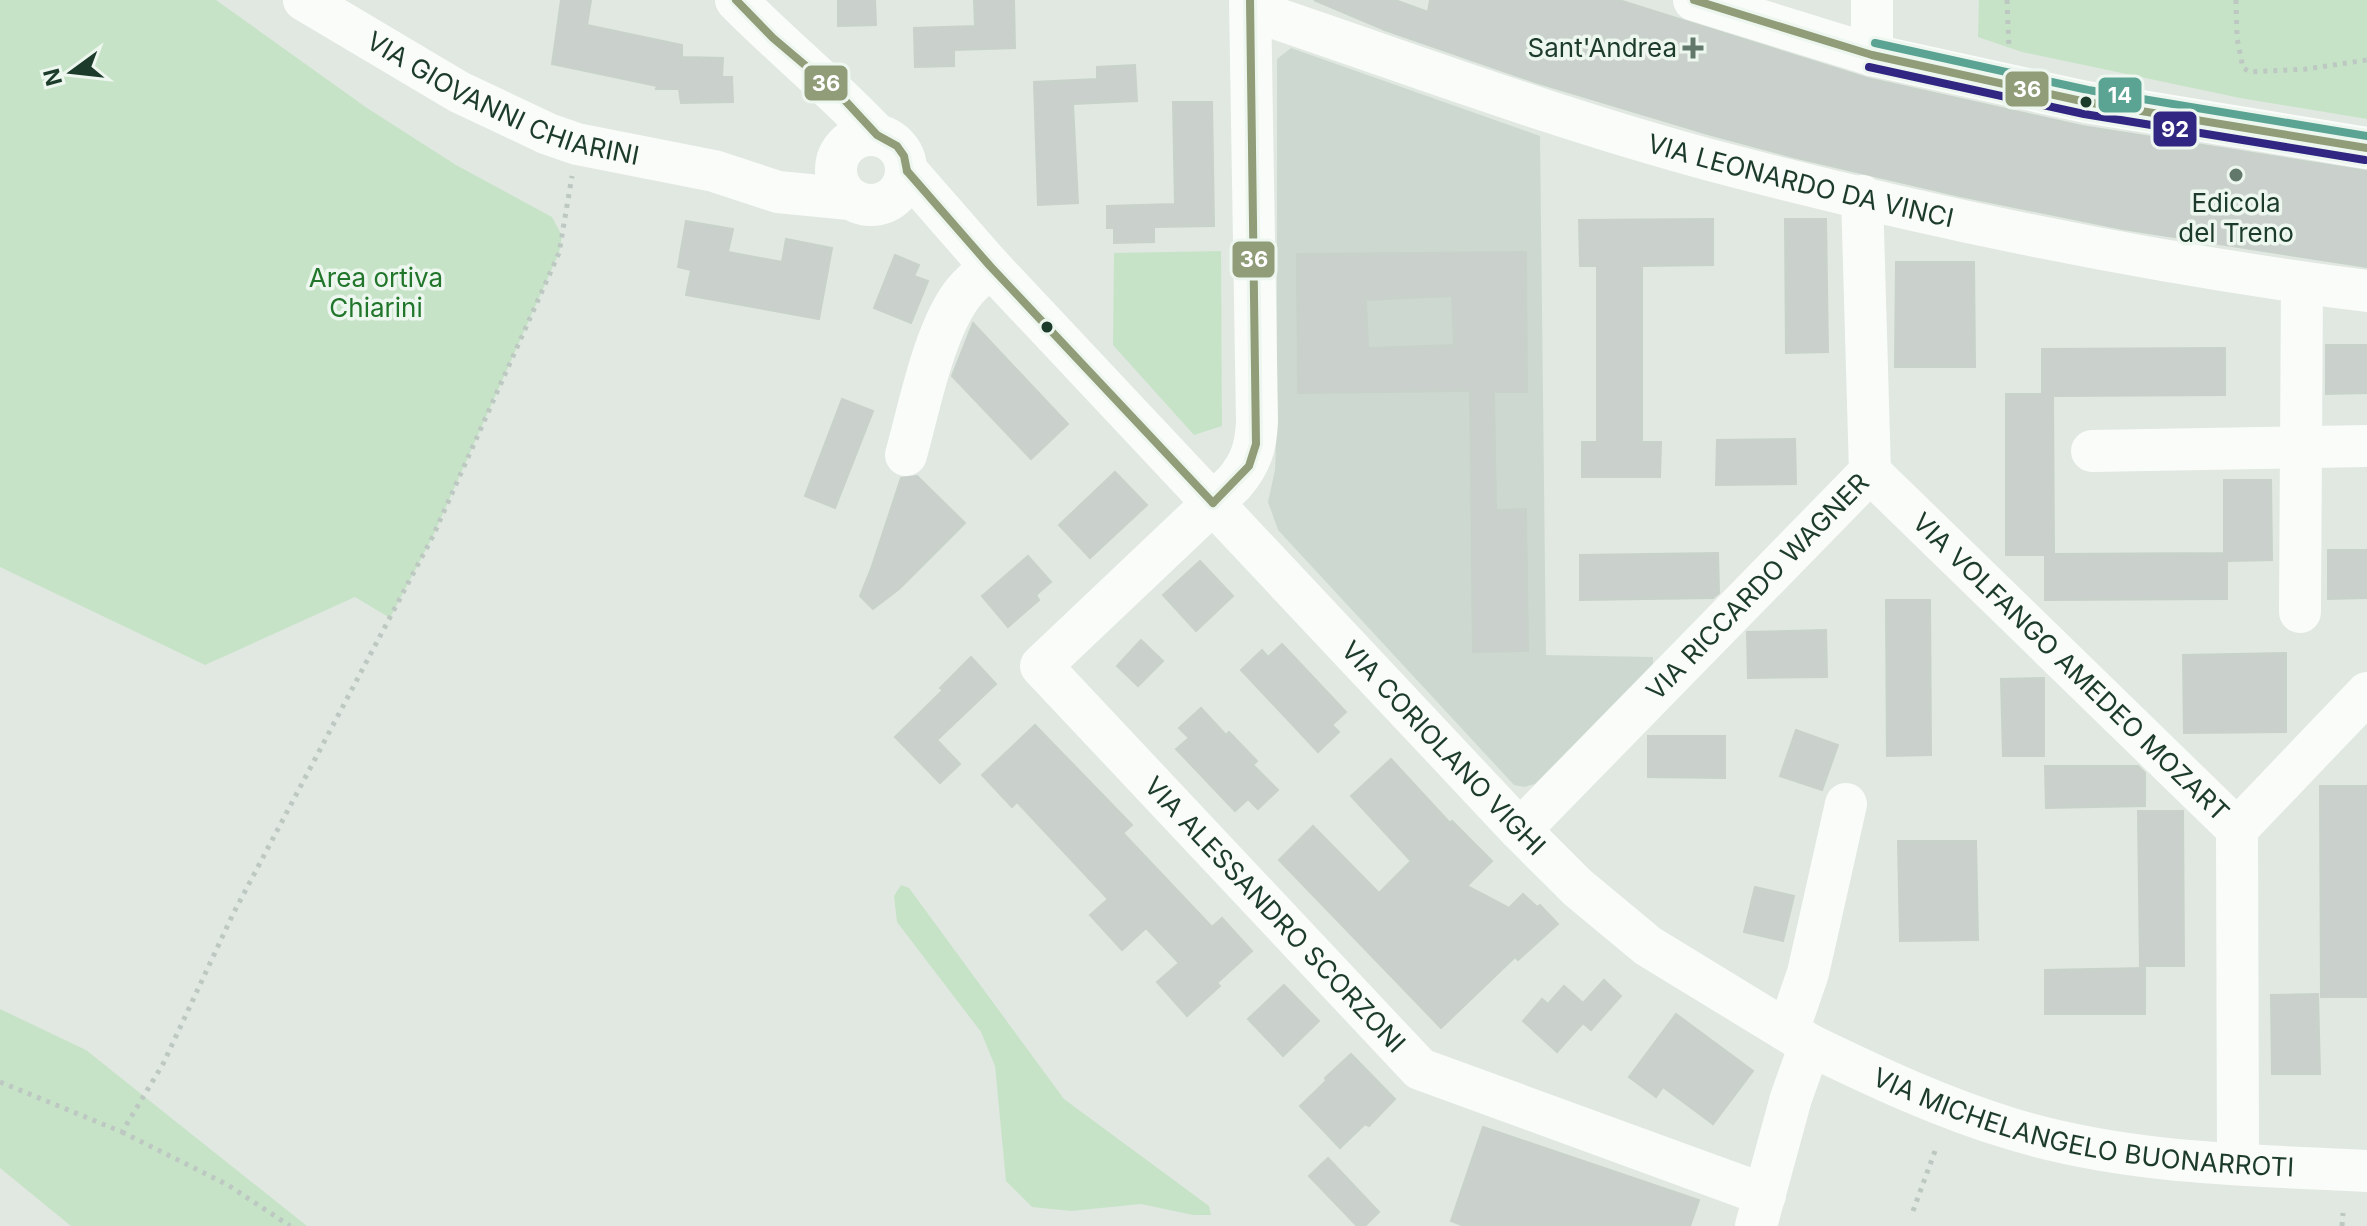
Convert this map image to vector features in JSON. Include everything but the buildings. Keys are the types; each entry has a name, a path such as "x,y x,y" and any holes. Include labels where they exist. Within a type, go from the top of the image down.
{"street":[{"name":"VIA GIOVANNI CHIARINI","path":"304,0 459,92 515,121 577,144 714,171 778,192 866,201"},
{"path":"736,0 773,38 839,94 852,147 836,176 839,186 866,201 900,191 907,171 904,156 897,146 852,147"},
{"path":"1694,0 1872,55 2086,102 2367,148"},
{"path":"1872,0 1872,55"},
{"path":"1213,503 1249,466 1256,444 1250,5"},
{"name":"VIA LEONARDO DA VINCI","path":"1250,5 1544,111 1710,160 2104,250 2367,291"},
{"name":"VIA GIOVANNI CHIARINI","path":"714,171 781,174 816,168 852,147"},
{"name":"VIA CORIOLANO VIGHI","path":"907,171 989,265 1577,887 1648,946 1799,1038"},
{"name":"VIA RICCARDO WAGNER","path":"1520,830 1870,472 1862,196"},
{"name":"VIA CORIOLANO VIGHI","path":"866,201 938,232 989,265"},
{"path":"906,455 934,354 949,317 963,293 989,265"},
{"path":"2300,612 2302,283"},
{"path":"2092,451 2367,446"},
{"name":"VIA VOLFANGO AMEDEO MOZART","path":"1870,472 2237,829 2238,1164"},
{"name":"VIA ALESSANDRO SCORZONI","path":"1213,503 1041,666 1420,1069 1760,1210"},
{"path":"2237,829 2367,693"},
{"path":"1760,1210 1791,1098 1808,973 1846,804"},
{"name":"VIA MICHELANGELO BUONARROTI","path":"1799,1038 1933,1102 2013,1130 2092,1148 2166,1160 2367,1171"}],"path":[{"path":"2007,0 2009,58"},
{"path":"2236,0 2237,38 2243,68 2250,72 2306,69 2367,60"},
{"path":"122,1132 163,1064 233,914 433,536 559,253 577,144"},
{"path":"0,1082 122,1132 228,1185 290,1226"},
{"path":"1913,1211 1935,1151"},
{"path":"2342,1226 2343,1213"}],"shaded area":[{"path":"1291,48 1540,136 1546,655 1653,657 1653,664 1535,784 1524,787 1514,785 1278,530 1268,502 1275,470 1277,420 1277,59"}],"green space":[{"name":"Area ortiva Chiarini","path":"0,0 216,0 367,108 456,165 552,217 562,236 559,253 433,536 390,618 355,597 205,665 0,567"},
{"path":"1979,0 2367,0 2367,119 2240,98 2022,52 1978,37"},
{"path":"1221,251 1222,426 1194,435 1113,345 1114,253"},
{"path":"901,885 909,888 1064,1099 1209,1206 1211,1215 1193,1215 1141,1204 1071,1211 1032,1207 1006,1181 995,1066 981,1032 897,922 894,896"},
{"path":"0,1009 86,1050 307,1226 71,1226 0,1168"}],"transit line":[{"name":"36","path":"736,0 773,38 839,94 877,135 897,146 904,156 907,171"},
{"name":"36","path":"1213,503 1249,466 1256,444 1250,0"},
{"name":"36","path":"1694,0 1872,55 2086,102 2367,148"},
{"name":"14","path":"1875,43 2088,90 2367,136"},
{"name":"92","path":"1869,67 2084,114 2365,160"},
{"name":"36","path":"907,171 990,266 1213,503"}],"place":[{"name":"Sant'Andrea","path":"1693,48"},
{"name":"Edicola del Treno","path":"2236,175"}]}
